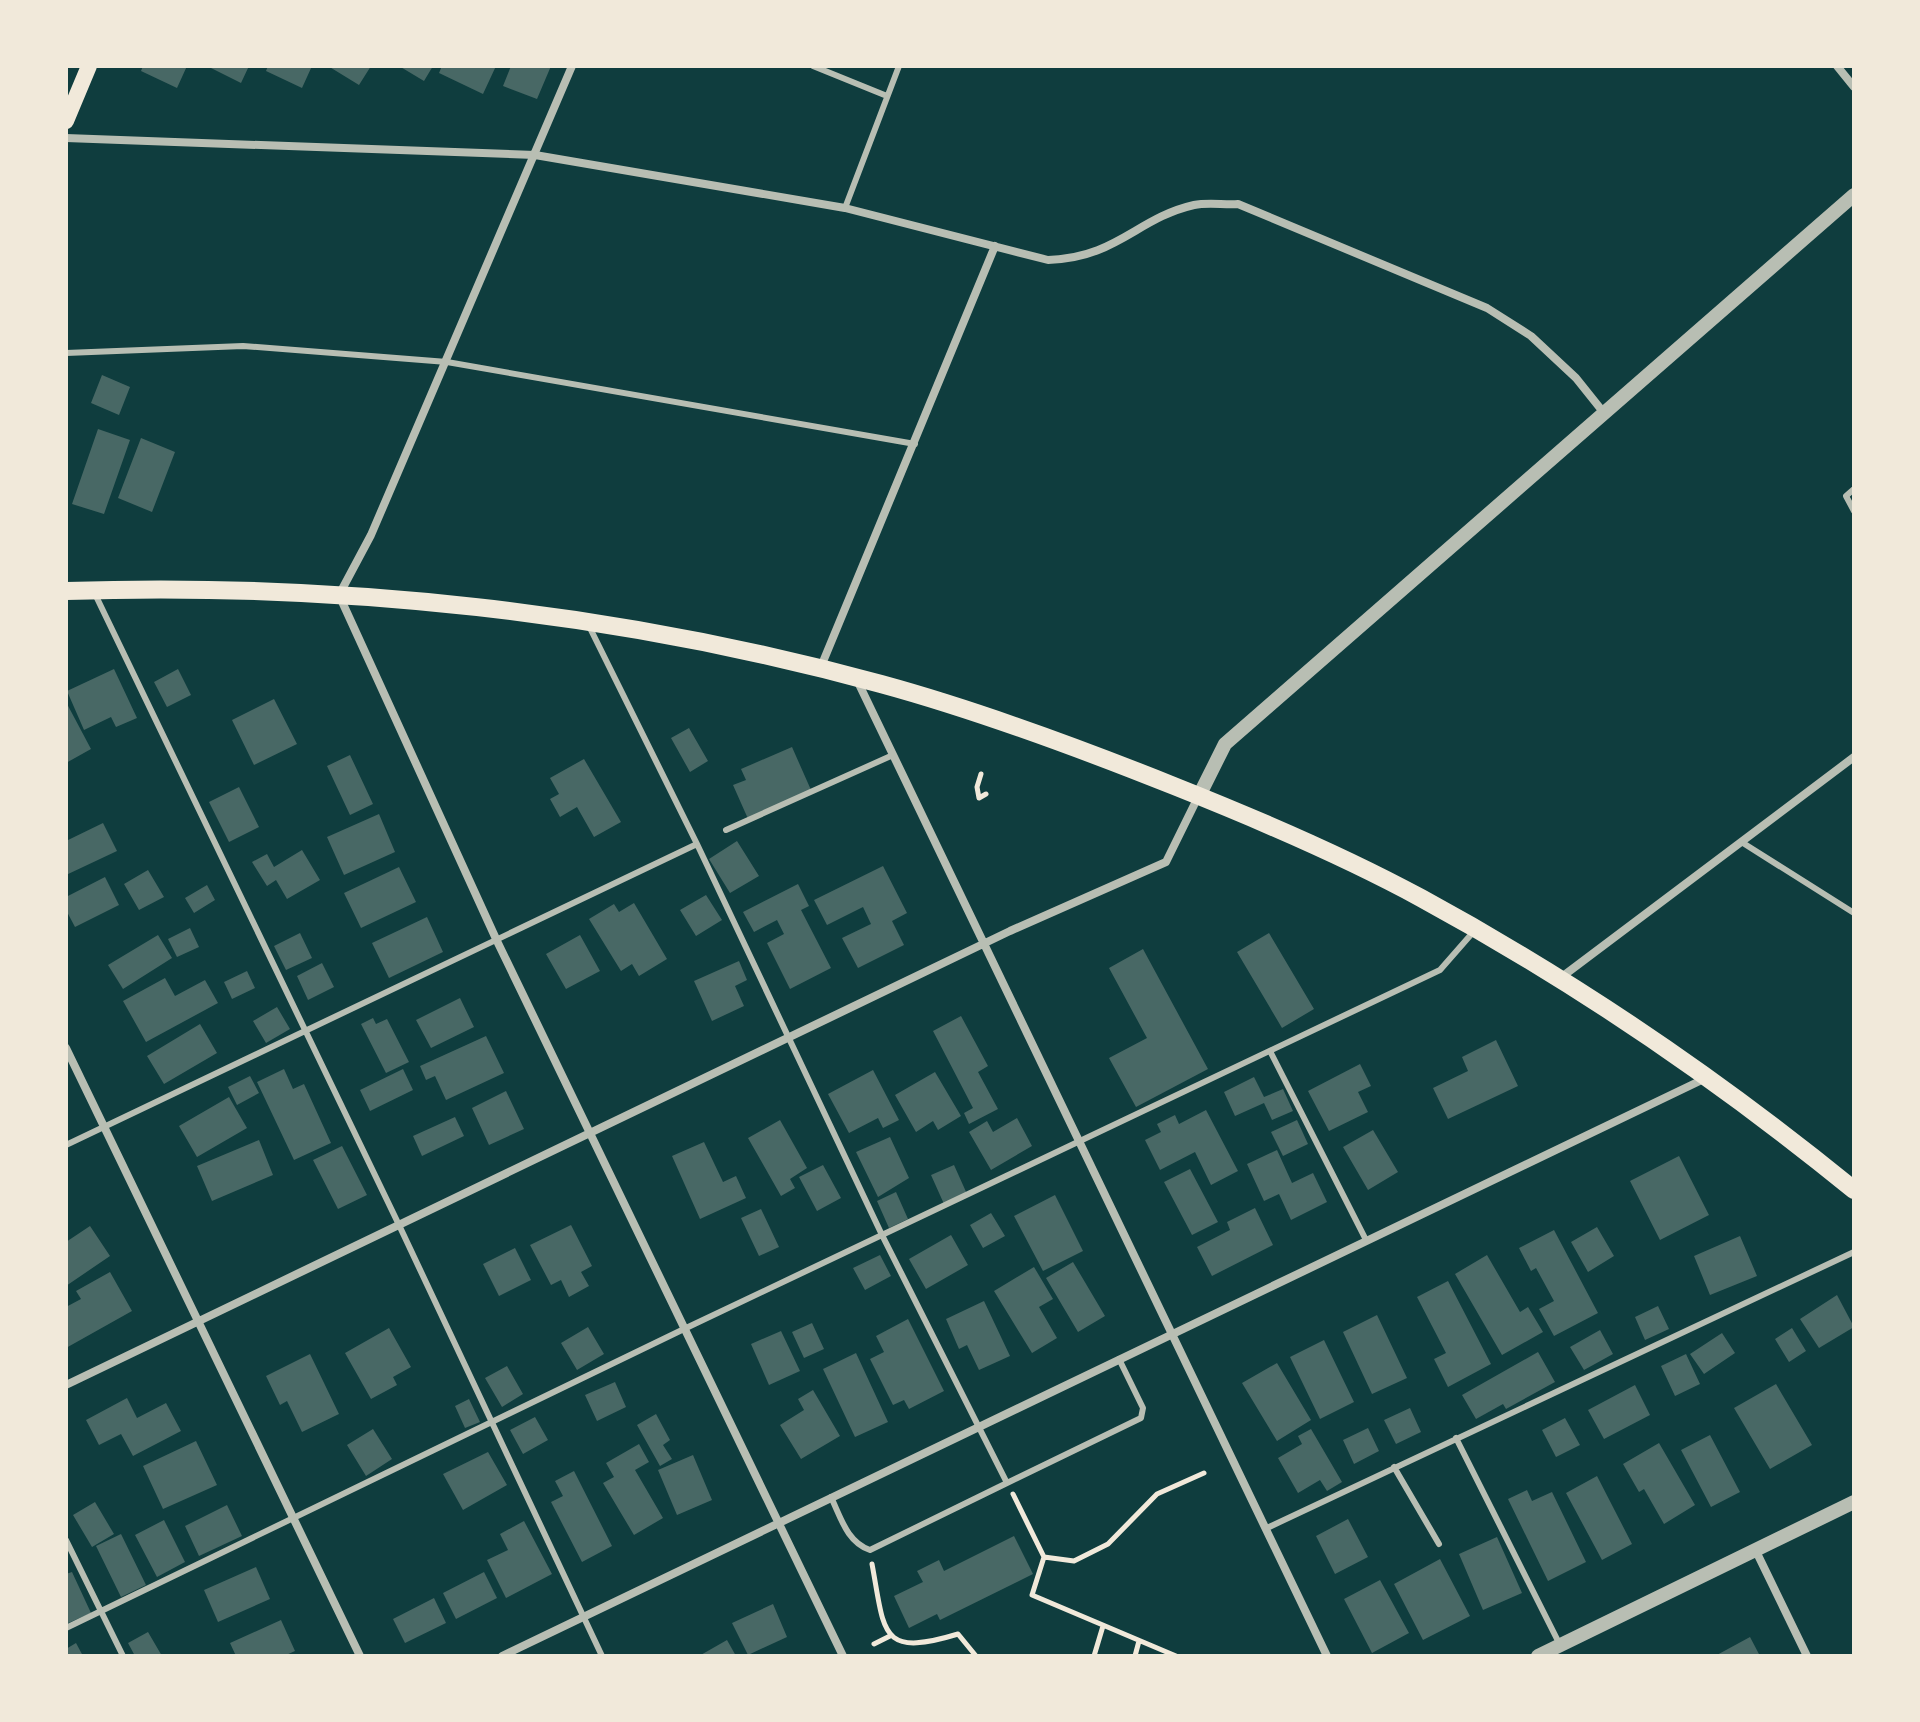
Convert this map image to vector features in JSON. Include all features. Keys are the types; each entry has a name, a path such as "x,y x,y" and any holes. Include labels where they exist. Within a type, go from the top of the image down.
{"main road":[{"path":"66,121 89,66"},
{"path":"66,591 339,595 587,623 855,677 1032,733 1199,796 1375,874 1475,929 1559,979 1707,1078 1854,1190"}],"street":[{"path":"572,66 371,535 339,595 497,941 843,1656"},
{"path":"1837,66 1854,87"},
{"path":"66,138 535,155 845,208 1048,260 1077,259 1123,241 1163,216 1196,205 1238,204 1487,308 1531,336 1576,378 1604,413"},
{"path":"66,1385 984,943 1166,862 1225,744 1854,195"},
{"path":"819,669 995,246"},
{"path":"855,677 1327,1656"},
{"path":"1559,979 1854,757"},
{"path":"66,1048 360,1656"},
{"path":"502,1656 1707,1078"},
{"path":"1550,1652 1854,1502"},
{"path":"1755,1549 1807,1656"}],"lane":[{"path":"813,66 887,96"},
{"path":"845,208 899,66"},
{"path":"66,353 243,346 447,362 915,444"},
{"path":"1854,489 1846,496 1854,511"},
{"path":"93,590 399,1225 602,1656"},
{"path":"587,623 697,844 882,1235 1007,1483"},
{"path":"726,830 893,755"},
{"path":"1743,843 1854,913"},
{"path":"66,1145 697,844"},
{"path":"66,1628 684,1329 1440,970 1475,929"},
{"path":"1270,1051 1366,1240"},
{"path":"1267,1528 1854,1252"},
{"path":"831,1497 850,1537 857,1546 870,1550 1141,1418 1143,1408 1119,1359"},
{"path":"1456,1438 1550,1652"},
{"path":"1394,1467 1439,1544"},
{"path":"66,1540 123,1656"}],"path":[{"path":"979,798 977,787 981,774"},
{"path":"973,802 986,794"},
{"path":"1044,1557 1074,1561 1108,1544 1157,1494 1204,1473"},
{"path":"1007,1483 1044,1557 1032,1595 1176,1656"},
{"path":"870,1550 882,1618 890,1636 904,1645 918,1645 958,1634 976,1656"},
{"path":"1094,1656 1103,1626"},
{"path":"874,1644 890,1636"},
{"path":"1135,1656 1139,1641"}],"building":[{"path":"143,66 187,66 177,88 141,71"},
{"path":"207,66 249,66 241,83"},
{"path":"268,66 312,66 302,88 266,71"},
{"path":"328,66 371,66 359,85"},
{"path":"399,66 433,66 424,81"},
{"path":"442,66 496,66 483,94 439,73"},
{"path":"511,66 551,66 537,99 503,86"},
{"path":"102,375 130,387 119,415 91,403"},
{"path":"98,429 130,440 104,514 72,504"},
{"path":"141,438 175,452 152,512 118,498"},
{"path":"114,669 137,718 116,727 111,717 84,730 67,691"},
{"path":"178,669 191,695 167,707 154,682"},
{"path":"274,699 297,744 254,765 232,720"},
{"path":"66,702 91,749 66,763"},
{"path":"689,728 708,761 690,772 671,738"},
{"path":"792,747 811,790 749,821 733,785 746,780 741,769"},
{"path":"350,755 373,804 350,815 327,766"},
{"path":"584,759 621,822 594,837 577,807 560,817 550,799 559,794 550,778"},
{"path":"239,787 259,827 229,842 209,802"},
{"path":"379,814 395,852 344,875 327,837"},
{"path":"103,823 117,851 66,875 66,841"},
{"path":"737,841 759,876 730,893 709,859"},
{"path":"302,850 320,880 287,899 276,880 267,886 252,862 267,854 274,867"},
{"path":"883,866 907,913 892,921 904,945 858,968 842,938 871,924 863,907 827,925 814,900"},
{"path":"399,867 416,902 361,928 344,893"},
{"path":"148,870 164,897 139,910 124,884"},
{"path":"105,877 119,905 75,927 66,910 66,897"},
{"path":"798,884 809,906 801,910 831,968 790,989 767,943 784,934 777,920 754,932 743,912"},
{"path":"207,885 215,900 194,913 185,898"},
{"path":"706,895 722,920 696,936 680,910"},
{"path":"634,903 667,959 639,976 632,964 621,971 589,919 614,904 619,912"},
{"path":"427,917 443,952 389,978 372,943"},
{"path":"190,928 199,947 177,957 168,939"},
{"path":"300,933 312,958 286,970 274,946"},
{"path":"1269,933 1314,1009 1282,1028 1237,952"},
{"path":"158,935 172,958 123,989 108,965"},
{"path":"580,935 600,971 566,989 546,954"},
{"path":"1143,949 1208,1069 1136,1107 1109,1058 1147,1038 1109,968"},
{"path":"739,961 747,980 735,986 744,1006 712,1021 694,981"},
{"path":"322,963 334,987 308,1000 297,976"},
{"path":"247,971 255,988 232,999 224,982"},
{"path":"165,978 175,996 205,980 218,1003 146,1042 123,1001"},
{"path":"460,998 474,1027 431,1048 416,1020"},
{"path":"277,1007 290,1029 266,1043 253,1021"},
{"path":"961,1016 988,1066 978,1072 998,1109 969,1124 964,1113 973,1108 933,1031"},
{"path":"373,1018 376,1024 387,1019 409,1062 386,1073 361,1024"},
{"path":"200,1024 217,1053 164,1084 147,1056"},
{"path":"486,1036 504,1073 446,1100 435,1076 426,1080 420,1066"},
{"path":"1496,1040 1518,1086 1448,1119 1433,1088 1468,1071 1462,1057"},
{"path":"1360,1064 1371,1086 1358,1092 1368,1112 1329,1131 1308,1091"},
{"path":"284,1069 293,1089 304,1084 331,1143 294,1160 257,1082"},
{"path":"403,1069 413,1090 370,1111 360,1090"},
{"path":"873,1070 899,1120 883,1128 878,1118 849,1133 828,1094"},
{"path":"935,1072 961,1116 938,1130 933,1121 916,1132 895,1095"},
{"path":"250,1076 259,1093 237,1105 228,1087"},
{"path":"1254,1077 1264,1097 1283,1089 1293,1111 1272,1120 1264,1103 1235,1116 1224,1092"},
{"path":"506,1091 524,1129 489,1145 472,1108"},
{"path":"229,1097 247,1128 197,1157 179,1126"},
{"path":"1206,1110 1238,1171 1211,1185 1195,1152 1160,1170 1145,1140 1161,1132 1157,1124 1175,1115 1179,1124"},
{"path":"455,1117 464,1136 422,1156 413,1136"},
{"path":"1017,1118 1032,1146 991,1170 969,1132 987,1121 993,1132"},
{"path":"780,1120 807,1168 790,1179 795,1188 781,1196 748,1138"},
{"path":"1297,1120 1308,1144 1283,1156 1271,1132"},
{"path":"1373,1130 1398,1172 1368,1190 1343,1147"},
{"path":"890,1137 909,1178 878,1197 856,1152"},
{"path":"259,1140 273,1175 212,1201 197,1166"},
{"path":"704,1142 723,1182 736,1176 746,1198 700,1219 672,1156"},
{"path":"342,1146 367,1195 338,1209 313,1160"},
{"path":"1277,1150 1292,1183 1313,1173 1327,1202 1291,1220 1279,1194 1264,1201 1247,1164"},
{"path":"1679,1156 1709,1215 1660,1240 1630,1181"},
{"path":"823,1165 841,1198 817,1211 799,1177"},
{"path":"954,1165 967,1194 944,1204 931,1175"},
{"path":"1190,1169 1218,1222 1192,1235 1164,1182"},
{"path":"896,1192 908,1219 889,1228 877,1201"},
{"path":"1055,1195 1083,1251 1043,1271 1014,1216"},
{"path":"1255,1208 1273,1245 1212,1276 1197,1247 1230,1230 1227,1222"},
{"path":"761,1209 779,1247 759,1256 741,1218"},
{"path":"991,1213 1005,1236 983,1248 970,1225"},
{"path":"571,1225 592,1266 581,1272 589,1286 569,1297 561,1280 551,1285 530,1245"},
{"path":"90,1226 110,1256 66,1286 66,1242"},
{"path":"1597,1227 1614,1256 1588,1272 1571,1242"},
{"path":"1554,1230 1598,1313 1554,1336 1539,1309 1554,1301 1536,1268 1531,1271 1519,1248"},
{"path":"951,1235 968,1265 926,1289 909,1259"},
{"path":"1740,1236 1757,1276 1710,1295 1694,1256"},
{"path":"515,1248 531,1280 499,1296 483,1264"},
{"path":"880,1255 891,1276 865,1290 853,1268"},
{"path":"1487,1255 1520,1312 1528,1307 1543,1332 1502,1355 1455,1274"},
{"path":"1073,1262 1105,1316 1078,1332 1046,1278"},
{"path":"1034,1267 1053,1299 1039,1307 1057,1338 1032,1353 994,1291"},
{"path":"110,1272 132,1311 66,1348 66,1307 81,1299 76,1291"},
{"path":"1448,1281 1491,1364 1448,1387 1434,1359 1446,1353 1417,1297"},
{"path":"1837,1295 1854,1327 1819,1348 1800,1319"},
{"path":"984,1301 1010,1356 979,1370 967,1345 959,1349 946,1319"},
{"path":"1658,1306 1669,1329 1645,1340 1635,1317"},
{"path":"1377,1315 1407,1378 1372,1394 1343,1332"},
{"path":"908,1319 944,1391 909,1409 904,1400 893,1405 870,1359 884,1352 876,1336"},
{"path":"812,1323 824,1349 804,1358 792,1332"},
{"path":"588,1327 604,1354 577,1370 561,1343"},
{"path":"389,1328 411,1367 393,1377 397,1385 371,1399 345,1353"},
{"path":"1792,1328 1806,1351 1789,1362 1775,1339"},
{"path":"1600,1330 1613,1354 1584,1370 1570,1347"},
{"path":"781,1331 800,1371 769,1385 751,1344"},
{"path":"1722,1333 1735,1353 1704,1374 1690,1354"},
{"path":"1324,1340 1354,1402 1320,1419 1290,1357"},
{"path":"1538,1352 1555,1382 1506,1409 1503,1404 1476,1419 1462,1395"},
{"path":"856,1353 888,1422 855,1437 823,1369"},
{"path":"310,1354 339,1414 302,1432 287,1401 280,1405 266,1376"},
{"path":"1686,1354 1700,1384 1675,1396 1661,1366"},
{"path":"1277,1363 1311,1420 1277,1441 1242,1383"},
{"path":"507,1366 523,1394 502,1407 485,1378"},
{"path":"615,1382 626,1407 597,1421 585,1395"},
{"path":"1776,1384 1812,1445 1770,1469 1734,1408"},
{"path":"1635,1385 1650,1415 1604,1439 1588,1410"},
{"path":"813,1390 840,1436 801,1459 780,1425 804,1410 798,1399"},
{"path":"127,1398 137,1418 166,1403 181,1431 133,1456 121,1434 99,1445 86,1420"},
{"path":"469,1399 480,1422 465,1428 455,1406"},
{"path":"1410,1408 1421,1432 1396,1444 1384,1420"},
{"path":"656,1414 670,1440 663,1445 672,1459 660,1466 637,1425"},
{"path":"535,1417 548,1440 523,1454 510,1430"},
{"path":"1565,1418 1580,1445 1556,1457 1542,1430"},
{"path":"1368,1428 1379,1451 1354,1464 1343,1440"},
{"path":"373,1429 392,1459 366,1476 347,1445"},
{"path":"1311,1429 1342,1482 1327,1491 1320,1480 1298,1493 1278,1458 1302,1444 1298,1436"},
{"path":"1710,1435 1740,1492 1711,1507 1681,1450"},
{"path":"196,1441 217,1485 163,1509 143,1466"},
{"path":"1659,1443 1695,1505 1664,1524 1644,1489 1639,1492 1623,1464"},
{"path":"639,1444 649,1462 635,1470 663,1518 634,1535 603,1483 614,1477 606,1463"},
{"path":"488,1452 507,1485 463,1510 443,1474"},
{"path":"693,1455 712,1500 677,1515 658,1470"},
{"path":"574,1471 612,1546 582,1562 551,1502 563,1496 555,1481"},
{"path":"1597,1476 1632,1544 1602,1560 1566,1493"},
{"path":"1527,1490 1532,1501 1552,1492 1586,1562 1548,1581 1508,1499"},
{"path":"95,1502 114,1534 92,1547 73,1515"},
{"path":"227,1505 242,1536 199,1556 185,1526"},
{"path":"1348,1519 1368,1557 1335,1574 1316,1536"},
{"path":"164,1520 185,1562 157,1577 135,1535"},
{"path":"524,1521 552,1574 506,1598 487,1560 508,1550 500,1534"},
{"path":"121,1534 146,1585 121,1597 96,1546"},
{"path":"1014,1536 1033,1574 940,1620 937,1614 909,1628 894,1596 923,1582 917,1571 939,1560 944,1571"},
{"path":"1497,1537 1522,1593 1483,1610 1459,1554"},
{"path":"1440,1559 1470,1616 1423,1640 1394,1584"},
{"path":"256,1567 270,1599 218,1622 204,1590"},
{"path":"72,1572 91,1613 66,1624 66,1574"},
{"path":"484,1572 497,1598 456,1619 443,1593"},
{"path":"1380,1580 1409,1633 1372,1653 1344,1599"},
{"path":"434,1598 446,1623 405,1643 393,1619"},
{"path":"773,1604 787,1637 748,1655 732,1623"},
{"path":"281,1620 295,1651 284,1656 236,1656 230,1643"},
{"path":"148,1632 162,1656 135,1656 128,1643"},
{"path":"1750,1637 1760,1656 1715,1656"},
{"path":"727,1640 736,1656 699,1656"},
{"path":"76,1643 83,1656 66,1656 66,1649"}]}
